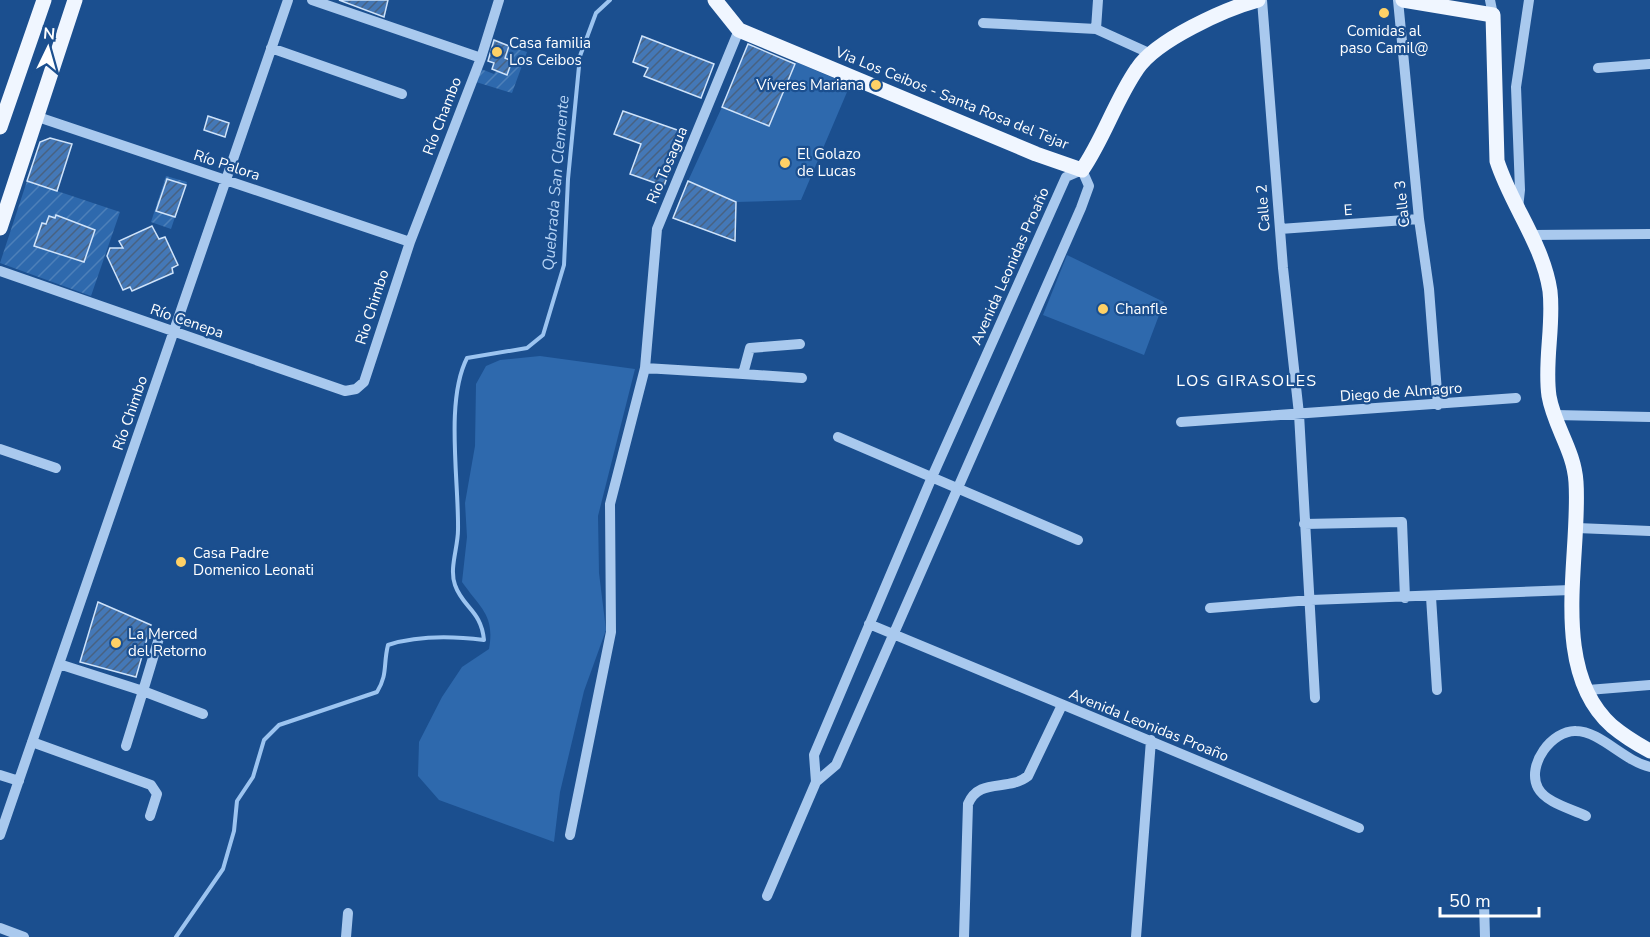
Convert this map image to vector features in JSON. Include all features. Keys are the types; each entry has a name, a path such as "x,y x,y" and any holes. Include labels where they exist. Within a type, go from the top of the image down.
{"main road":[{"path":"0,127 3,106 44,0"},
{"path":"0,228 75,0"},
{"name":"Via Los Ceibos - Santa Rosa del Tejar","path":"715,0 739,30 1036,154 1082,170"},
{"path":"1082,170 1096,149 1125,89 1149,53 1225,10 1260,0"},
{"path":"1403,0 1491,8 1497,161 1504,182 1531,235 1546,272 1550,291 1549,395 1575,464 1576,528 1571,590 1575,648 1588,690 1599,710 1612,726 1650,751"}],"street":[{"name":"Río Chimbo","path":"0,835 288,0"},
{"path":"312,0 481,58"},
{"name":"Río Chambo","path":"410,242 481,58 499,0"},
{"path":"1096,29 1098,0"},
{"name":"Calle 2","path":"1260,0 1299,414 1315,698"},
{"name":"Calle 3","path":"1398,0 1419,219 1429,289 1438,405"},
{"path":"1518,208 1520,190 1516,87 1528,0"},
{"path":"983,23 1096,29 1149,53"},
{"name":"Rio Tosagua","path":"570,835 611,633 610,504 645,368 657,229 739,30"},
{"path":"271,48 402,94"},
{"path":"1598,68 1650,64"},
{"name":"Río Palora","path":"35,116 410,242"},
{"path":"767,896 816,782 836,765 895,635 1089,186 1082,170"},
{"name":"Avenida Leonidas Proaño","path":"1082,170 1066,177 869,624 1359,828"},
{"name":"E","path":"1280,229 1419,219"},
{"path":"1531,235 1650,234"},
{"name":"Rio Chimbo","path":"364,382 410,242"},
{"name":"Río Cenepa","path":"0,271 345,391 356,389 364,382"},
{"path":"743,374 750,348 800,344"},
{"path":"645,368 802,378"},
{"name":"Diego de Almagro","path":"1181,422 1516,398"},
{"path":"1555,415 1650,417"},
{"path":"838,436 1078,540"},
{"path":"0,449 56,468"},
{"path":"1304,524 1402,522 1405,598"},
{"path":"1576,528 1650,531"},
{"path":"1210,608 1311,600 1571,590"},
{"path":"1431,597 1437,690"},
{"path":"816,782 814,755 869,624"},
{"path":"126,746 159,638"},
{"path":"59,664 143,691 202,714"},
{"path":"1588,690 1650,685"},
{"path":"964,937 968,804 973,793 983,787 1020,783 1028,776 1062,705"},
{"path":"1586,816 1547,798 1538,788 1536,774 1539,760 1553,739 1563,733 1576,731 1590,734 1621,755 1650,767"},
{"path":"1136,937 1151,740"},
{"path":"32,742 151,785 157,794 150,816"},
{"path":"0,775 19,781"},
{"path":"1484,902 1485,937"},
{"path":"346,937 348,913"},
{"path":"0,928 24,937"}],"shaded area":[{"path":"509,46 527,52 512,93 476,82 481,69 494,74 505,58"},
{"name":"El Golazo de Lucas","path":"796,62 850,85 801,200 736,202 688,181 722,107 769,126"},
{"path":"166,176 187,182 186,185 167,179 156,210 175,217 171,229 151,222"},
{"path":"27,181 120,212 91,296 0,263"},
{"name":"Chanfle","path":"1067,255 1164,302 1144,355 1043,315"},
{"path":"540,356 635,369 598,516 599,573 606,630 584,691 560,792 554,842 439,800 418,776 419,742 442,697 462,667 489,649 488,620 462,582 467,537 465,503 475,446 476,384 486,366 500,360"}],"building":[{"path":"339,0 388,0 384,17"},
{"path":"642,36 714,64 701,98 644,76 648,68 633,62"},
{"name":"Casa familia Los Ceibos","path":"494,40 509,46 505,58 512,61 507,75 492,69 494,63 488,61"},
{"path":"748,44 795,64 769,126 722,107"},
{"path":"623,111 683,132 664,186 630,174 641,144 614,134"},
{"path":"208,116 229,123 225,137 204,130"},
{"path":"50,138 72,144 57,191 27,181 40,142"},
{"path":"167,179 186,185 175,217 156,211"},
{"path":"688,181 736,202 735,241 673,218"},
{"path":"56,215 95,230 84,262 34,246 42,223 46,224 49,216 55,218"},
{"path":"152,226 159,239 165,237 178,265 172,268 173,273 132,291 130,287 123,290 107,256 110,248 123,248 119,241"},
{"name":"La Merced del Retorno","path":"98,602 151,625 136,677 80,662"}],"waterway":[{"name":"Quebrada San Clemente","path":"176,937 223,869 234,831 237,801 253,777 264,740 279,725 377,692 384,674 388,645 412,639 436,637 484,640 476,615 458,593 453,578 458,537 456,396 467,358 527,348 543,335 564,265 568,179 580,56 596,13 610,0"}],"place":[{"name":"Comidas al paso Camil@","path":"1384,13"},
{"name":"Casa familia Los Ceibos","path":"497,52"},
{"name":"Víveres Mariana","path":"876,85"},
{"name":"El Golazo de Lucas","path":"785,163"},
{"name":"Chanfle","path":"1103,309"},
{"name":"Casa Padre Domenico Leonati","path":"181,562"},
{"name":"La Merced del Retorno","path":"116,643"}],"district":[{"name":"LOS GIRASOLES","path":"1247,381"}]}
